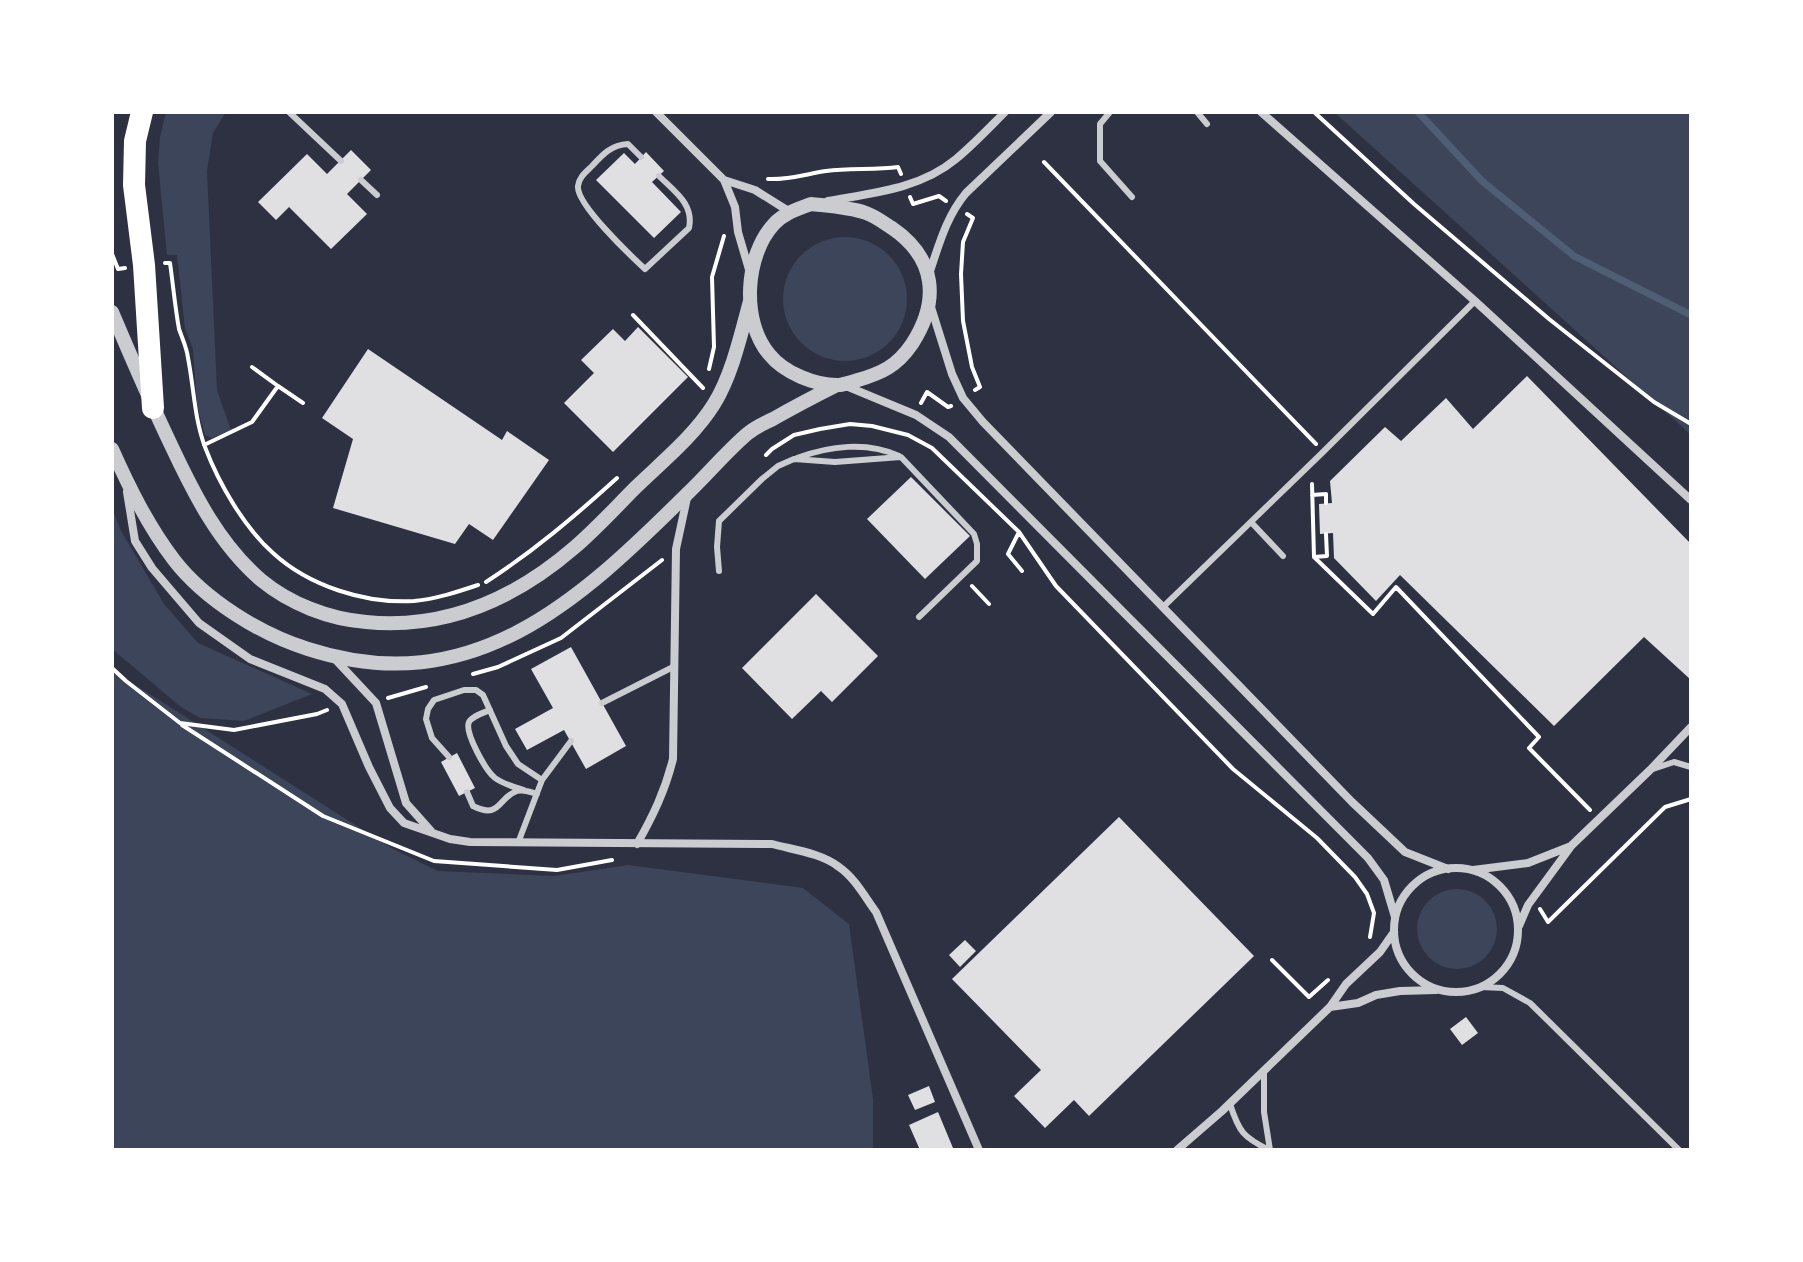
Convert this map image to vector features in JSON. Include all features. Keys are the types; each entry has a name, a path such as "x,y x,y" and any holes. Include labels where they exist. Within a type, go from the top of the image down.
{"highway":[{"path":"142,112 135,141 134,185 144,265 153,408"}],"street":[{"path":"656,112 724,180 735,207 738,232 750,273 750,301 757,335 769,355 806,379 840,385 916,415 949,437 1368,858 1384,880 1395,917"},
{"path":"750,273 764,238 774,223 790,212 811,204 905,186 932,175 956,160 1005,112"},
{"path":"1051,112 954,207 929,275 930,304 952,374 963,398 1352,802 1405,852 1448,869"},
{"path":"1261,112 1475,301 1691,500"},
{"path":"724,180 755,190 790,212"},
{"path":"811,204 867,213 904,236 919,253 929,275"},
{"path":"112,312 153,408 195,493 216,529 238,557 262,581 294,602 348,621 385,624 447,619 469,612 500,599 575,547 694,430 715,402 736,353 750,301"},
{"path":"112,449 146,517 174,560 197,584 262,631 334,658 388,664 452,658 491,646 550,614 611,567 749,432 840,385 881,373 895,363 919,333 930,304"},
{"path":"125,477 135,541 152,568 199,623 250,659 325,689 342,704 390,808 404,823 450,839 470,842 772,844 814,854 839,866 857,884 876,912 979,1150"},
{"path":"637,844 653,818 673,759 676,549 687,494"},
{"path":"334,658 376,703 406,803 431,831"},
{"path":"1519,927 1528,905 1572,845 1691,727"},
{"path":"1438,990 1415,977 1400,957 1394,932 1395,917 1402,899 1414,885 1430,874 1448,869 1472,870 1528,863 1572,845"},
{"path":"1330,1007 1400,991 1460,992 1481,987 1500,975 1513,957 1518,942 1516,912 1510,898 1493,880 1472,870"},
{"path":"1177,1150 1230,1104 1330,1007 1346,984 1380,952 1394,932"}],"lane":[{"path":"289,112 341,161"},
{"path":"1110,112 1100,124 1100,161 1132,197"},
{"path":"1197,112 1207,124"},
{"path":"641,157 628,144 617,144 581,176 578,186 583,204 645,269 689,228 691,220 687,203 659,176"},
{"path":"361,180 377,195"},
{"path":"1163,607 1475,301"},
{"path":"719,571 719,521 778,466 818,450 873,447 901,457 974,534 977,544 977,561 919,617"},
{"path":"794,459 835,462 901,457"},
{"path":"1251,522 1283,556"},
{"path":"602,703 673,667"},
{"path":"449,757 432,738 426,719 428,709 434,700 464,690 476,690 483,695 506,746 518,764 542,780"},
{"path":"490,710 470,719 467,726 489,773 498,781 537,794"},
{"path":"518,843 542,780 571,741"},
{"path":"1650,770 1674,762 1691,767"},
{"path":"467,792 473,806 483,811 493,810 515,791 524,790"},
{"path":"1481,987 1503,988 1530,1003 1679,1150"},
{"path":"1264,1072 1264,1112 1270,1150"},
{"path":"1230,1104 1236,1124 1249,1140 1270,1150"}],"path":[{"path":"1314,112 1414,204 1549,319 1654,402 1691,424"},
{"path":"1044,162 1323,452"},
{"path":"755,190 758,178 785,180 828,171 898,167 913,204 939,196 973,218"},
{"path":"633,315 703,388 714,347 712,277 724,235"},
{"path":"112,254 118,269 170,263 180,330 188,355 195,414 218,479 257,536 274,554 295,569 336,589 389,601 413,601 436,598 484,583 572,520 617,477"},
{"path":"252,367 303,403"},
{"path":"204,445 252,422 278,386"},
{"path":"908,435 932,448 1019,532 1056,586 1233,769 1317,838 1355,877 1367,894 1374,913 1366,946"},
{"path":"1312,480 1314,557 1373,614 1396,587 1539,737 1529,748 1600,820"},
{"path":"1312,495 1326,494 1326,503"},
{"path":"1019,532 1008,554 1022,571"},
{"path":"1314,557 1327,556 1326,534"},
{"path":"1533,898 1548,922 1665,807 1691,799"},
{"path":"1272,960 1309,997 1328,980"}],"shaded area":[{"path":"166,112 226,112 213,133 207,171 217,390 231,430 212,438 205,435 197,405 193,349 185,329 177,255 167,255 158,163"},
{"path":"1334,112 1691,112 1691,435"},
{"path":"845,237 869,242 889,255 902,275 907,299 902,323 889,343 869,356 845,361 821,356 801,343 788,323 783,299 788,275 801,255 821,242"},
{"path":"112,507 120,529 164,604 198,643 312,694 244,721 200,718 181,707 112,649"},
{"path":"112,670 393,849 438,871 554,876 628,865 803,888 849,924 873,1099 873,1150 112,1150"},
{"path":"1457,889 1472,892 1485,901 1494,914 1497,929 1494,944 1485,957 1472,966 1457,969 1442,966 1429,957 1420,944 1417,929 1420,914 1429,901 1442,892"}],"building":[{"path":"351,150 371,170 347,194 367,214 331,249 289,207 276,220 258,202 307,154 327,174"},
{"path":"646,152 664,171 652,182 681,212 654,238 596,180 624,153 635,164"},
{"path":"638,327 688,377 613,452 564,403 594,373 581,360 613,329 625,341"},
{"path":"368,349 502,440 507,431 549,460 493,540 469,524 455,544 333,508 353,439 322,418"},
{"path":"1527,376 1691,544 1691,680 1644,637 1554,726 1400,575 1376,601 1334,558 1333,533 1320,534 1319,504 1332,503 1330,481 1385,427 1401,441 1446,398 1473,429"},
{"path":"911,477 970,536 925,579 867,519"},
{"path":"816,594 878,656 832,702 821,691 792,719 742,668"},
{"path":"571,647 626,746 586,769 564,730 527,750 515,729 553,708 531,669"},
{"path":"457,753 475,788 459,796 441,762"},
{"path":"1119,817 1254,956 1089,1116 1074,1100 1045,1128 1014,1096 1041,1070 952,979"},
{"path":"965,940 976,951 960,967 949,955"},
{"path":"1466,1017 1478,1033 1462,1045 1450,1029"},
{"path":"929,1086 935,1102 915,1110 908,1095"},
{"path":"938,1112 953,1148 920,1150 909,1125"}],"waterway":[{"path":"1418,112 1482,181 1574,256 1691,315"}]}
